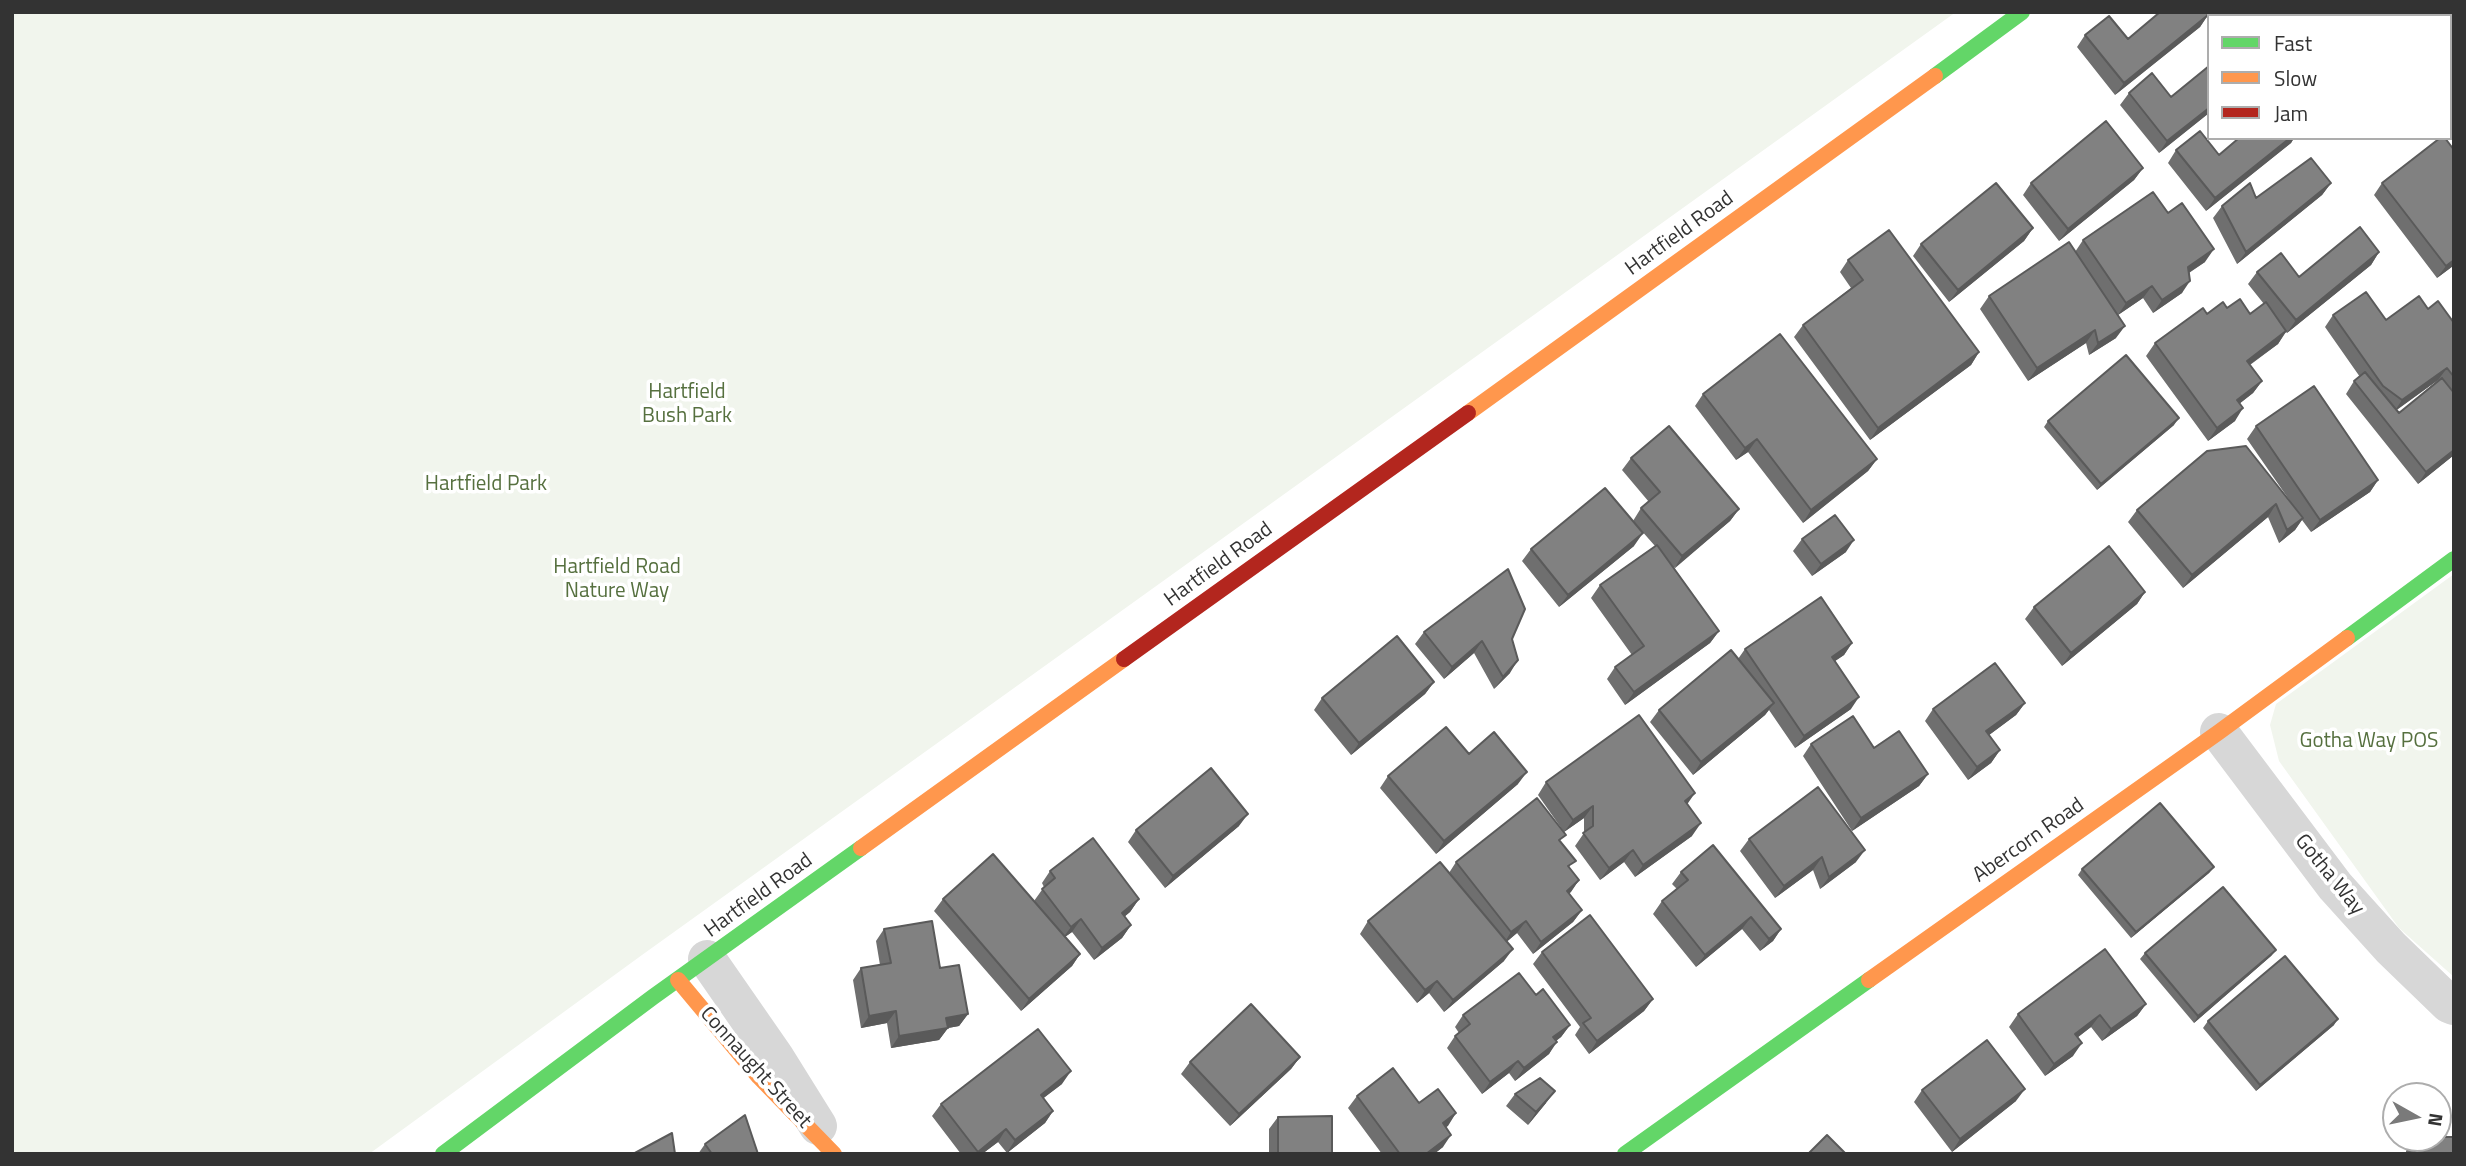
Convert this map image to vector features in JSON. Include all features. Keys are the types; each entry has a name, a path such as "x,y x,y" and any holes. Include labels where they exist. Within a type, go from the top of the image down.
{"street":[{"name":"Hartfield Road","path":"443,1154 693,969 2022,12"},
{"name":"Abercorn Road","path":"1625,1154 2219,732 2454,559"},
{"name":"Gotha Way","path":"2219,732 2335,886 2391,948 2454,1006"},
{"name":"Connaught Street","path":"693,969 775,1057 835,1154"}],"green space":[{"name":"Hartfield Park","path":"12,12 1956,12 369,1154 12,1154"},
{"name":"Gotha Way POS","path":"2454,574 2454,977 2399,928 2279,761 2270,725 2276,704"}],"building":[{"path":"2160,12 2207,14 2124,83 2085,35 2109,16 2128,39"},
{"path":"2259,12 2353,12 2352,14 2258,14"},
{"path":"2454,12 2454,72 2452,14 2438,14"},
{"path":"2207,68 2207,110 2167,141 2129,93 2152,73 2171,97"},
{"path":"2106,121 2143,168 2068,229 2031,183"},
{"path":"2200,131 2219,155 2237,140 2288,140 2215,198 2176,150"},
{"path":"2437,140 2446,140 2454,150 2454,260 2446,266 2382,183"},
{"path":"2311,158 2331,183 2246,252 2222,206 2250,183 2256,198"},
{"path":"1996,183 2033,228 1958,290 1921,244"},
{"path":"2153,192 2168,213 2182,203 2214,249 2188,267 2190,281 2162,300 2152,286 2126,303 2083,240"},
{"path":"2360,227 2379,252 2296,320 2257,272 2281,253 2299,277"},
{"path":"1889,230 1979,352 1878,428 1803,325 1863,280 1848,260"},
{"path":"2069,242 2125,326 2098,343 2095,330 2037,368 1989,296"},
{"path":"2366,292 2386,320 2419,296 2428,309 2438,301 2454,323 2454,377 2447,368 2402,400 2383,386 2333,315"},
{"path":"2240,299 2250,314 2266,302 2286,331 2247,361 2262,381 2237,400 2243,408 2217,428 2155,343 2203,308 2207,314 2223,302 2227,308"},
{"path":"1780,334 1877,459 1811,510 1757,439 1745,448 1703,394"},
{"path":"2126,355 2179,418 2101,484 2048,421"},
{"path":"2365,372 2399,413 2442,378 2454,393 2454,450 2426,472 2354,381"},
{"path":"2314,386 2378,480 2320,520 2256,426"},
{"path":"1669,426 1739,509 1682,556 1641,508 1660,492 1631,458"},
{"path":"2246,446 2303,518 2287,530 2276,504 2192,575 2137,510 2207,451"},
{"path":"1605,488 1643,533 1568,595 1531,549"},
{"path":"1835,515 1854,540 1821,564 1802,539"},
{"path":"1657,545 1719,631 1634,692 1615,667 1644,646 1600,585"},
{"path":"2109,546 2145,592 2071,653 2034,607"},
{"path":"1508,569 1525,609 1512,639 1518,660 1503,677 1482,641 1452,667 1424,632"},
{"path":"1821,597 1852,643 1832,657 1859,697 1804,736 1745,649"},
{"path":"1397,636 1434,682 1359,743 1322,698"},
{"path":"1731,650 1774,703 1701,762 1659,710"},
{"path":"1995,663 2025,703 1986,731 2000,750 1977,767 1933,709"},
{"path":"1639,715 1695,793 1685,801 1701,823 1643,865 1633,850 1609,868 1583,833 1593,826 1593,806 1573,820 1546,782"},
{"path":"1853,716 1874,748 1899,731 1928,774 1861,818 1811,744"},
{"path":"1446,727 1469,754 1494,732 1527,772 1444,841 1388,776"},
{"path":"1211,768 1248,814 1173,876 1136,830"},
{"path":"1818,787 1865,850 1829,877 1822,857 1784,886 1749,839"},
{"path":"1537,798 1566,835 1559,840 1576,861 1568,866 1579,880 1567,891 1582,910 1541,942 1526,921 1511,932 1456,862"},
{"path":"2160,803 2214,867 2136,932 2082,869"},
{"path":"1093,838 1139,899 1122,913 1131,925 1102,948 1081,919 1071,927 1042,889 1055,878 1050,871"},
{"path":"1713,845 1781,929 1769,939 1751,917 1705,955 1662,901 1688,880 1681,872"},
{"path":"993,854 1080,954 1029,999 943,899"},
{"path":"1440,862 1513,949 1453,1000 1437,981 1425,990 1368,921"},
{"path":"2223,887 2276,950 2198,1016 2145,953"},
{"path":"1590,915 1653,999 1597,1041 1583,1023 1591,1018 1542,952"},
{"path":"932,921 940,968 959,965 968,1014 946,1018 948,1028 899,1036 896,1011 869,1016 861,968 891,963 884,929"},
{"path":"2105,949 2146,1004 2111,1029 2100,1015 2075,1034 2082,1043 2054,1064 2018,1014"},
{"path":"2285,956 2338,1019 2260,1085 2208,1021"},
{"path":"1519,973 1536,995 1543,989 1570,1025 1553,1037 1557,1042 1524,1068 1518,1061 1490,1082 1455,1036 1470,1024 1463,1015"},
{"path":"1251,1004 1300,1057 1239,1114 1190,1062"},
{"path":"1038,1029 1071,1071 1041,1095 1053,1111 1015,1140 1006,1129 978,1152 941,1104"},
{"path":"1987,1040 2025,1089 1960,1139 1922,1090"},
{"path":"1393,1068 1419,1103 1438,1089 1456,1113 1443,1123 1451,1135 1426,1154 1400,1154 1357,1096"},
{"path":"1540,1078 1555,1091 1536,1112 1515,1094"},
{"path":"745,1115 758,1154 712,1154 705,1144"},
{"path":"1332,1116 1332,1154 1278,1154 1278,1117"},
{"path":"672,1133 675,1154 633,1154"},
{"path":"1827,1135 1846,1154 1808,1154"},
{"path":"2452,1137 2454,1154 2415,1154 2452,1152"}],"traffic: fast":[{"path":"1935,76 2022,12"},
{"path":"2347,638 2454,559"},
{"path":"443,1154 653,997 861,848"},
{"path":"1625,1154 1869,980"}],"traffic: slow":[{"path":"1468,413 1935,76"},
{"path":"1869,980 2347,638"},
{"path":"861,848 1124,659"},
{"path":"678,980 759,1077 834,1154"}],"traffic: jam":[{"path":"1124,659 1468,413"}],"park label":[{"name":"Hartfield Bush Park","path":"687,405"},
{"name":"Hartfield Road Nature Way","path":"617,580"}]}
